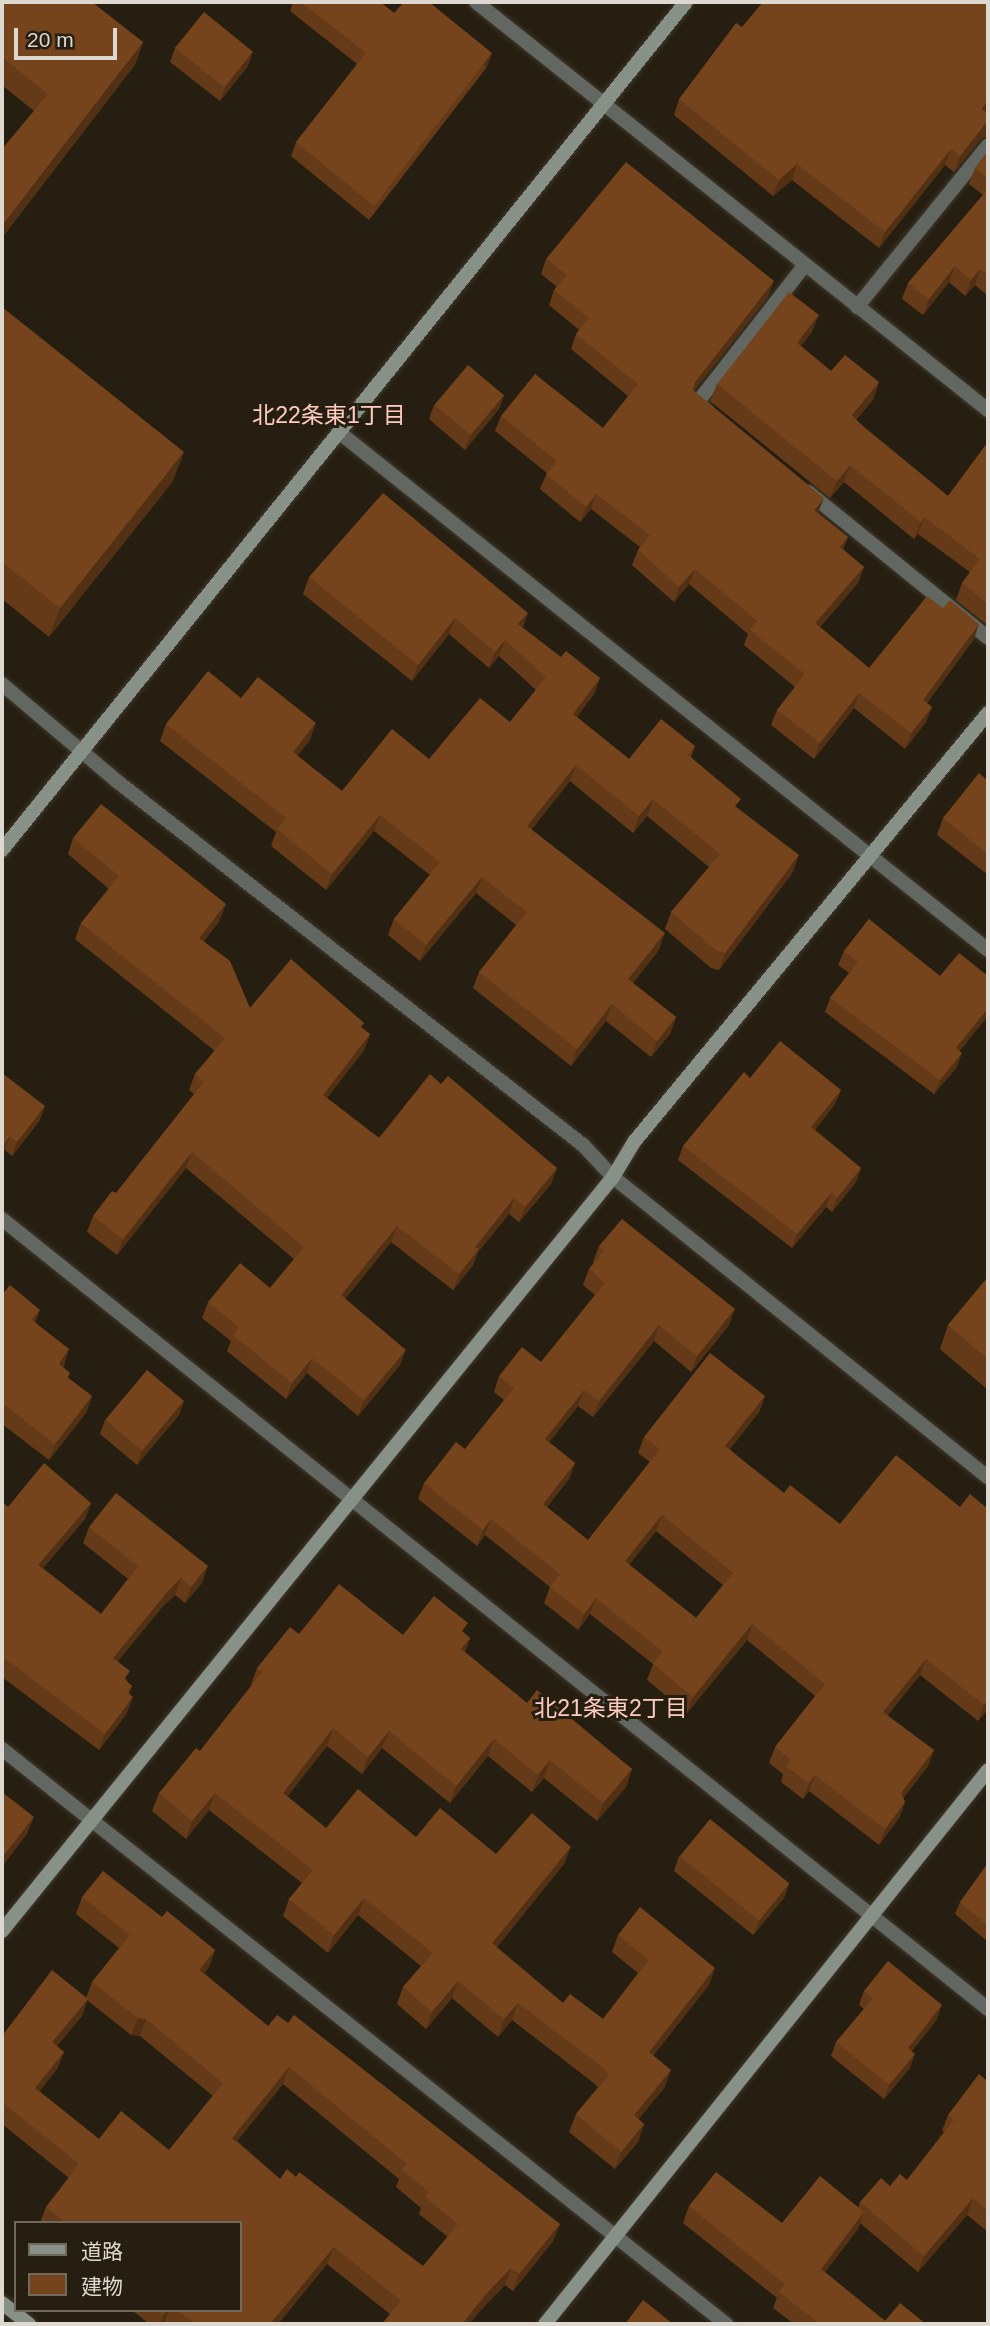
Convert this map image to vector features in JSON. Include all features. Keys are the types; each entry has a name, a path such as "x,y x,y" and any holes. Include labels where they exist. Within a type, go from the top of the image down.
{"street":[{"path":"476,2 988,410"},
{"path":"2,850 686,2"},
{"path":"857,307 988,145"},
{"path":"719,420 697,403 805,265"},
{"path":"340,433 988,950"},
{"path":"794,481 988,638"},
{"path":"2,684 84,749 118,782 583,1145 613,1177 988,1477"},
{"path":"2,1931 613,1177 634,1142 988,713"},
{"path":"2,1219 988,2009"},
{"path":"2,1749 726,2324"},
{"path":"545,2324 988,1770"},
{"path":"2,2303 29,2324"}],"building":[{"path":"2,2 92,2 143,42 2,226 2,149 48,94 2,57"},
{"path":"301,2 380,2 394,13 404,2 429,2 492,53 374,206 296,142 366,53"},
{"path":"763,2 988,2 988,101 982,109 988,114 988,122 960,156 951,149 885,232 797,164 779,180 679,99 736,23 742,27"},
{"path":"204,12 253,52 224,87 175,48"},
{"path":"988,151 988,178 975,168"},
{"path":"626,162 774,281 695,382 693,390 824,498 814,510 848,537 840,547 864,567 815,623 869,668 927,596 943,608 950,600 979,624 923,700 932,707 911,733 859,693 820,743 777,710 805,674 750,630 757,621 695,569 679,587 638,550 650,535 596,494 586,507 546,474 557,461 501,416 535,374 603,428 638,384 576,334 589,318 554,290 567,275 546,259"},
{"path":"988,189 988,275 980,269 971,280 955,266 929,299 908,283"},
{"path":"789,292 819,315 797,343 831,371 845,355 879,382 852,415 948,496 988,442 988,604 962,583 980,559 924,517 921,522 850,465 837,481 717,384"},
{"path":"2,307 184,452 60,608 2,562"},
{"path":"468,365 504,395 471,435 435,405"},
{"path":"383,493 528,613 518,624 561,657 566,651 600,678 573,714 629,759 661,719 695,746 688,755 741,799 735,806 799,855 725,953 717,951 671,912 720,854 653,799 639,816 576,765 527,826 665,933 628,979 676,1017 657,1041 612,1004 577,1049 479,972 527,912 482,877 426,945 394,919 440,862 380,815 332,874 277,829 286,818 166,724 208,671 241,698 258,677 316,723 293,752 342,791 392,729 429,759 480,698 510,722 546,677 505,640 495,652 455,618 418,665 309,577"},
{"path":"979,773 988,781 988,854 943,818"},
{"path":"101,804 226,904 199,938 230,961 250,1008 291,959 364,1023 361,1027 370,1034 323,1095 379,1138 430,1074 441,1084 448,1076 557,1168 525,1207 514,1198 475,1247 479,1249 459,1274 397,1226 341,1295 406,1350 364,1400 312,1358 292,1383 233,1335 239,1327 208,1302 240,1263 270,1288 304,1247 192,1152 123,1239 93,1216 112,1191 116,1193 204,1082 195,1074 225,1038 81,923 119,876 73,838"},
{"path":"869,919 940,976 959,953 988,976 988,1009 956,1048 962,1053 940,1080 830,998 858,962 844,951"},
{"path":"780,1041 841,1090 811,1127 861,1168 837,1198 831,1193 797,1234 683,1146 744,1072 750,1078"},
{"path":"2,1073 45,1106 17,1142 10,1136 2,1147"},
{"path":"622,1219 735,1309 697,1356 659,1325 599,1401 584,1390 545,1439 575,1463 543,1504 588,1540 660,1449 644,1437 710,1353 765,1396 725,1446 784,1493 790,1485 840,1524 896,1455 960,1507 970,1494 988,1509 988,1700 984,1705 926,1659 883,1712 934,1750 901,1793 905,1802 885,1829 815,1775 809,1783 786,1766 791,1760 775,1747 825,1684 752,1624 693,1697 653,1664 663,1652 596,1598 584,1614 550,1587 560,1574 491,1519 483,1530 424,1483 456,1442 465,1449 514,1388 499,1376 522,1347 541,1362 605,1283 589,1269 604,1251 599,1246","holes":["662,1515 733,1573 696,1618 625,1561"]},
{"path":"988,1277 988,1359 948,1325"},
{"path":"10,1285 40,1310 32,1320 69,1349 59,1364 70,1373 67,1377 92,1396 55,1444 2,1403 2,1295"},
{"path":"147,1370 184,1401 142,1451 105,1420"},
{"path":"44,1463 91,1503 38,1565 101,1614 138,1566 89,1527 116,1493 208,1566 191,1587 181,1578 113,1658 130,1671 124,1679 132,1686 127,1692 133,1697 105,1734 2,1656 2,1502 8,1507"},
{"path":"339,1584 403,1635 434,1596 468,1623 462,1631 470,1638 461,1649 527,1703 537,1690 632,1769 603,1803 550,1760 538,1775 494,1739 456,1786 389,1731 368,1757 333,1728 283,1793 326,1828 358,1789 416,1837 440,1808 496,1854 532,1813 571,1847 492,1943 563,2003 570,1994 603,2019 649,1960 618,1935 640,1907 715,1968 649,2052 671,2070 634,2115 644,2124 621,2152 576,2114 609,2075 601,2066 518,2003 504,2019 458,1981 432,2012 403,1987 433,1953 364,1898 334,1935 289,1899 313,1870 215,1793 192,1821 159,1793 196,1748 200,1751 262,1672 257,1668 290,1627 299,1634"},
{"path":"2,1792 34,1817 2,1858"},
{"path":"710,1819 789,1883 759,1920 680,1856"},
{"path":"988,1863 988,1926 960,1902"},
{"path":"103,1871 162,1917 167,1911 215,1950 199,1970 268,2026 277,2015 288,2023 294,2015 560,2224 519,2274 511,2268 462,2324 382,2324 401,2301 334,2247 270,2324 196,2324 179,2312 242,2312 242,2221 64,2221 46,2207 79,2164 2,2102 2,2036 52,1970 88,1999 52,2042 64,2052 35,2088 99,2139 121,2111 169,2150 223,2083 146,2019 138,2018 92,1982 130,1935 82,1897","holes":["289,2067 407,2164 402,2170 429,2192 425,2197 458,2224 423,2266 299,2172 296,2177 287,2169 280,2179 232,2138"]},
{"path":"888,1961 942,2005 908,2048 915,2054 889,2085 836,2042 873,1998 864,1991"},
{"path":"979,2074 988,2082 988,2211 973,2198 924,2256 860,2202 881,2178 890,2186 900,2174 907,2180 954,2120 948,2115"},
{"path":"716,2172 782,2223 820,2176 864,2212 821,2269 885,2321 900,2303 926,2324 820,2324 779,2292 785,2284 689,2206"},
{"path":"643,2300 673,2324 625,2324"}],"district":[{"name":"北22条東1丁目","path":"329,415"},
{"name":"北21条東2丁目","path":"611,1708"}]}
